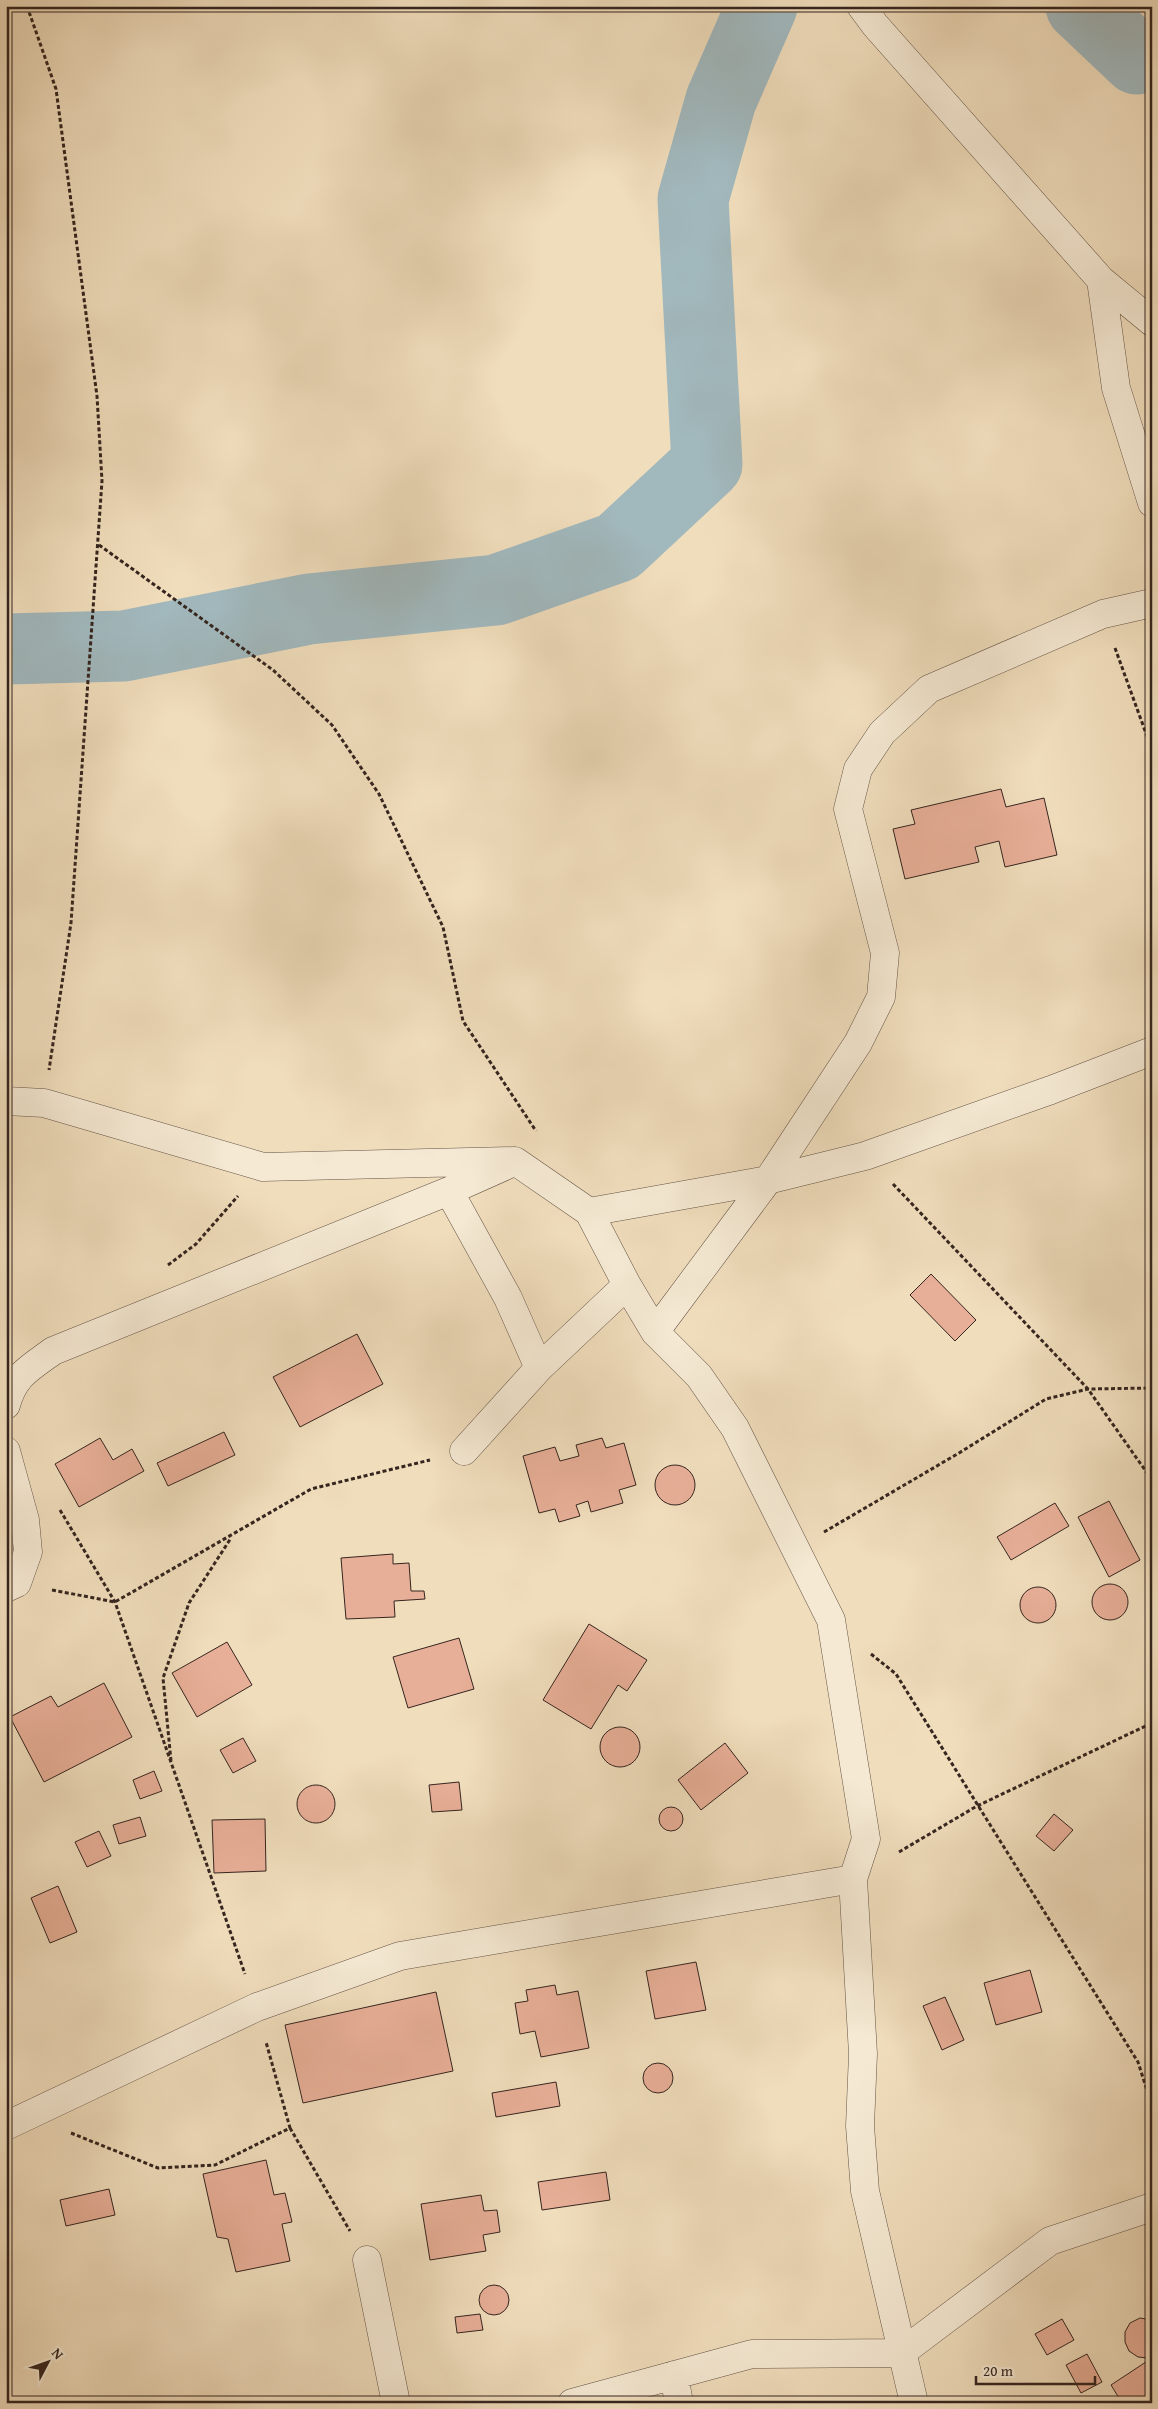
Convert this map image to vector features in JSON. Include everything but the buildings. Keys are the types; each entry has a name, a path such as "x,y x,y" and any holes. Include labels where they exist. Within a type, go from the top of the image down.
{"street":[{"path":"861,6 875,25 1101,280 1152,322"},
{"path":"1101,280 1116,388 1152,503"},
{"path":"656,1332 768,1180 858,1043 881,997 885,953 848,809 858,769 882,732 929,688 1103,614 1152,603"},
{"path":"589,1212 768,1180 865,1156 1051,1090 1152,1050"},
{"path":"6,1101 44,1103 263,1167 515,1161 589,1212 627,1285 656,1332 699,1376 735,1428 830,1620 866,1839 853,1880 863,2054 860,2126 865,2191 901,2354 914,2403"},
{"path":"6,1404 18,1376 53,1351 449,1191 515,1161"},
{"path":"449,1191 508,1298 539,1368"},
{"path":"464,1451 539,1368 627,1285"},
{"path":"6,1451 25,1520 28,1552 12,1586"},
{"path":"18,2121 257,2007 400,1956 853,1880"},
{"path":"572,2403 752,2354 901,2354 1050,2241 1152,2207"},
{"path":"367,2260 396,2403"},
{"path":"674,2375 679,2403"}],"path":[{"path":"27,6 56,89 97,396 102,481 99,545 82,744 71,923 44,1103"},
{"path":"99,545 273,670 332,724 379,794 443,927 463,1022 540,1137"},
{"path":"1103,614 1152,750"},
{"path":"865,1156 1088,1389 1152,1480"},
{"path":"164,1268 196,1244 263,1167"},
{"path":"795,1548 959,1453 1046,1399 1088,1389 1152,1388"},
{"path":"12,1586 115,1602 311,1489 464,1451"},
{"path":"56,1503 115,1602 257,2007 290,2128 367,2260"},
{"path":"172,1767 163,1678 189,1603 232,1536"},
{"path":"830,1620 896,1674 1138,2062 1152,2106"},
{"path":"853,1880 977,1806 1152,1723"},
{"path":"18,2121 158,2168 215,2166 290,2128"}],"waterway":[{"path":"6,649 124,646 309,609 496,590 618,547 707,464 693,199 721,100 762,6"},
{"path":"1081,6 1137,59 1152,55"}]}
